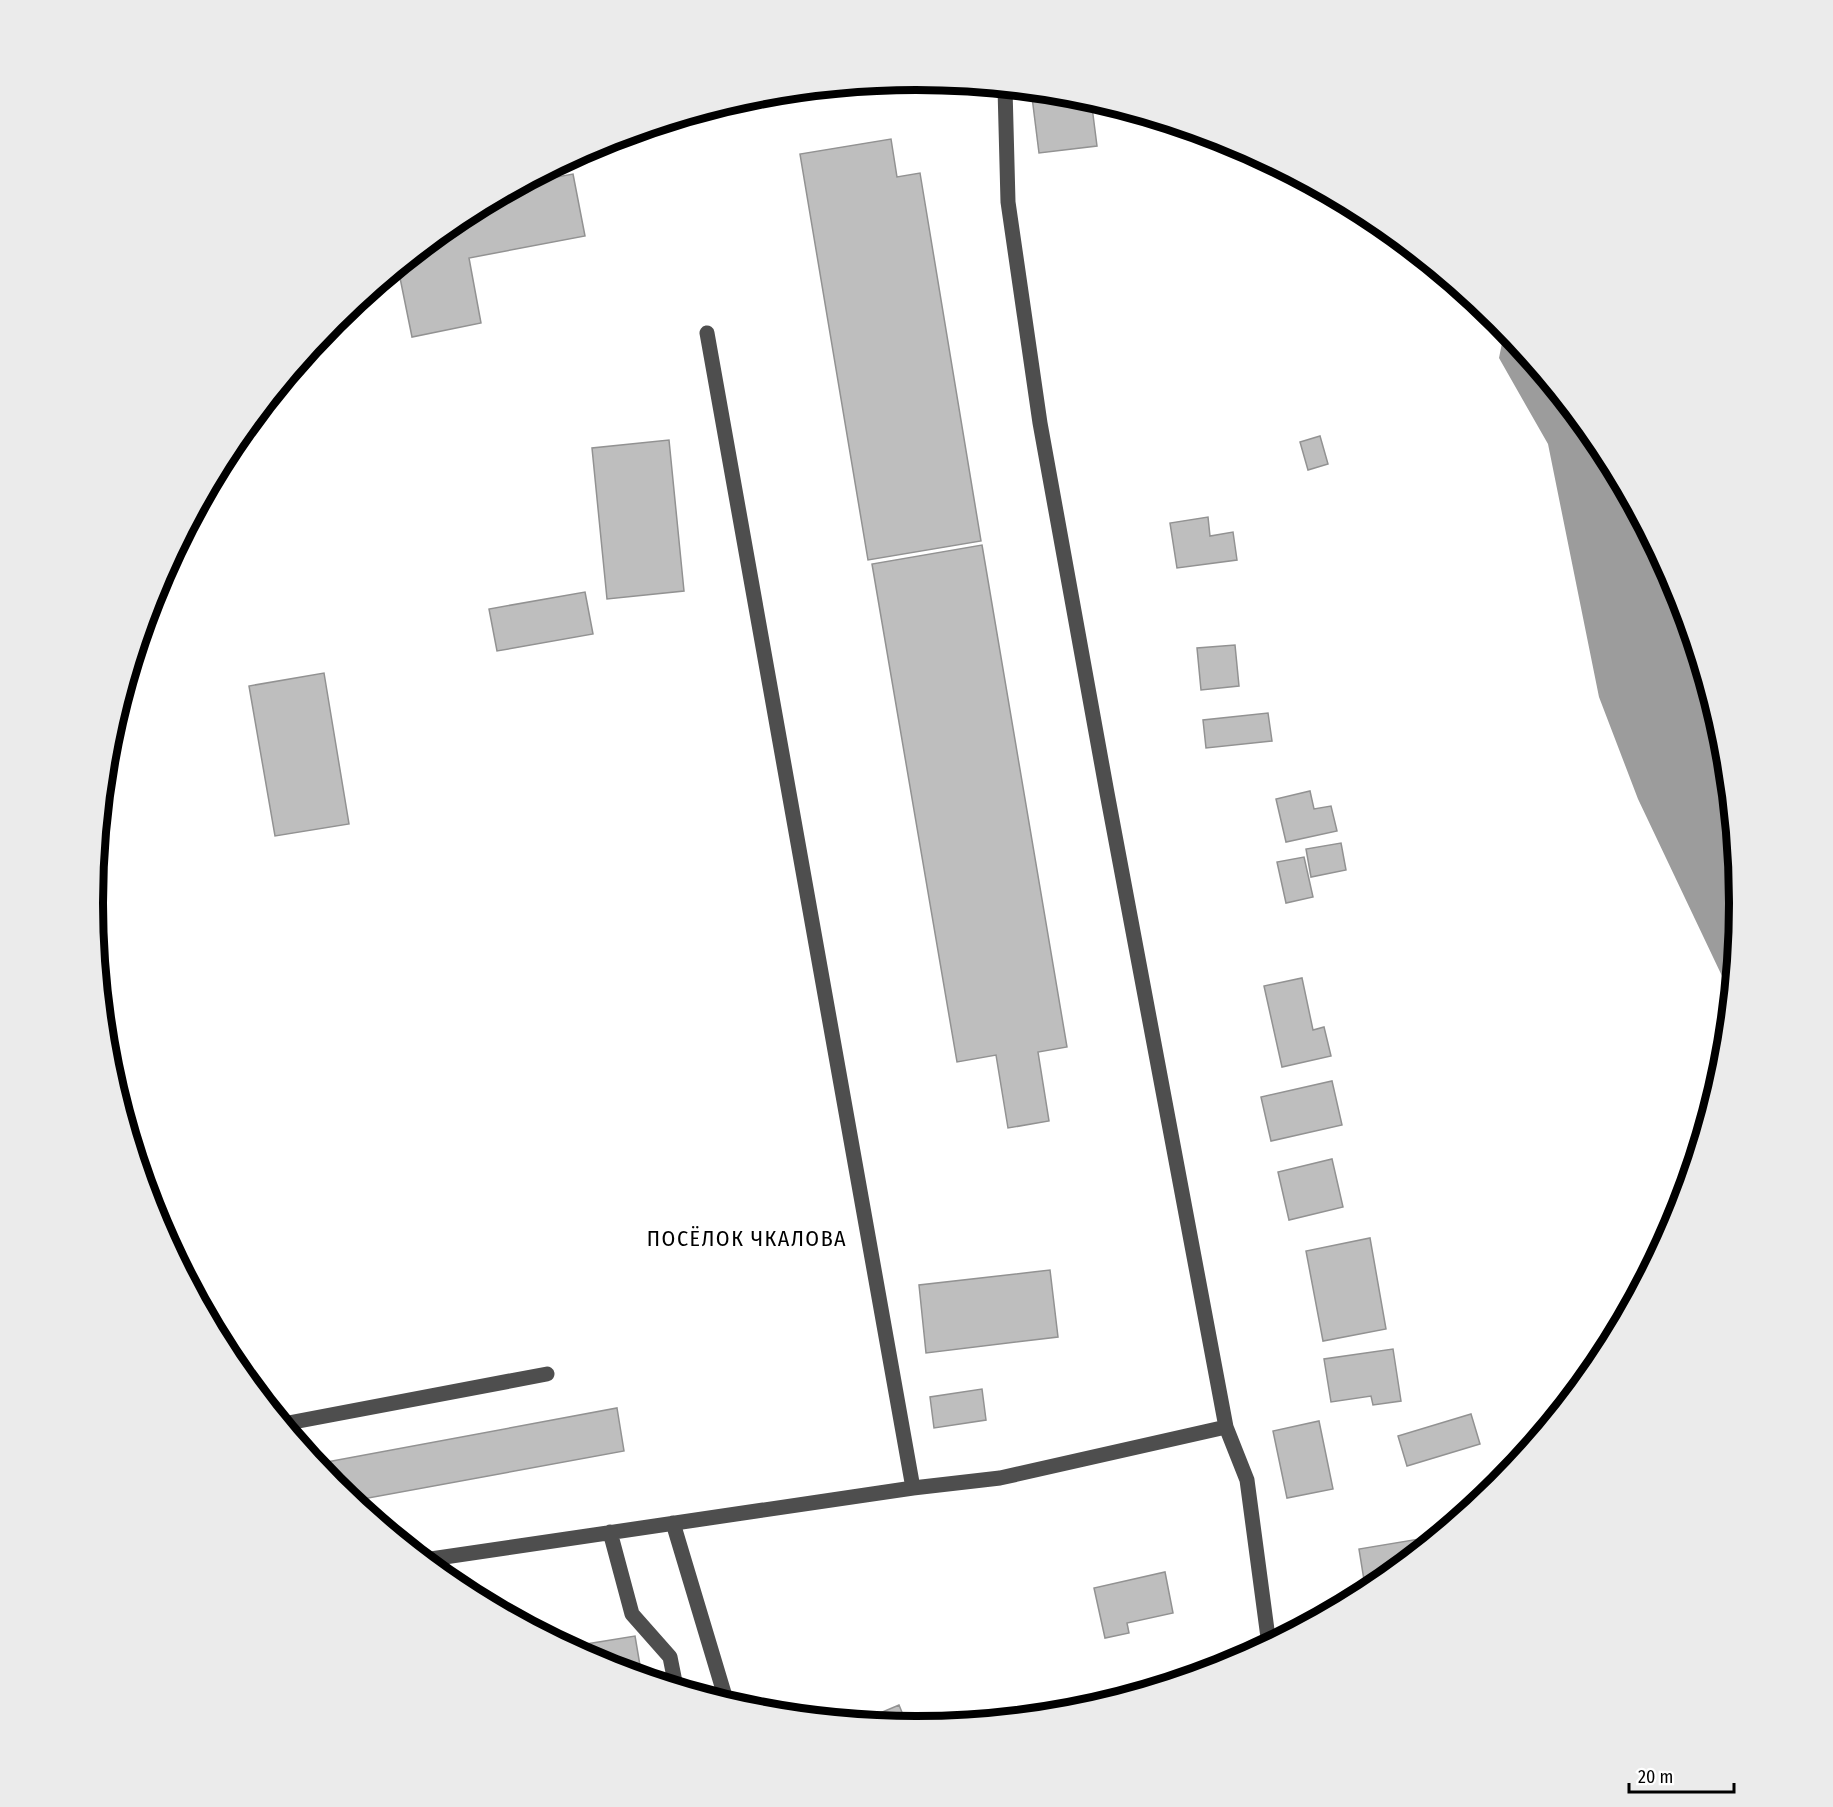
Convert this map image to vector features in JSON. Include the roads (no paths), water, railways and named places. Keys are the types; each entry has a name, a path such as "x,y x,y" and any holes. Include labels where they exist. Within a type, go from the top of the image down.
{"street":[{"path":"1005,95 1008,202 1040,423 1226,1427 1247,1480 1268,1637"},
{"path":"707,333 913,1488"},
{"path":"291,1423 547,1374"},
{"path":"434,1558 913,1488 1000,1478 1226,1427"},
{"path":"673,1523 724,1693"},
{"path":"610,1532 632,1614 670,1657 675,1680"}],"district":[{"name":"ПОСЁЛОК ЧКАЛОВА","path":"747,1238"}]}
